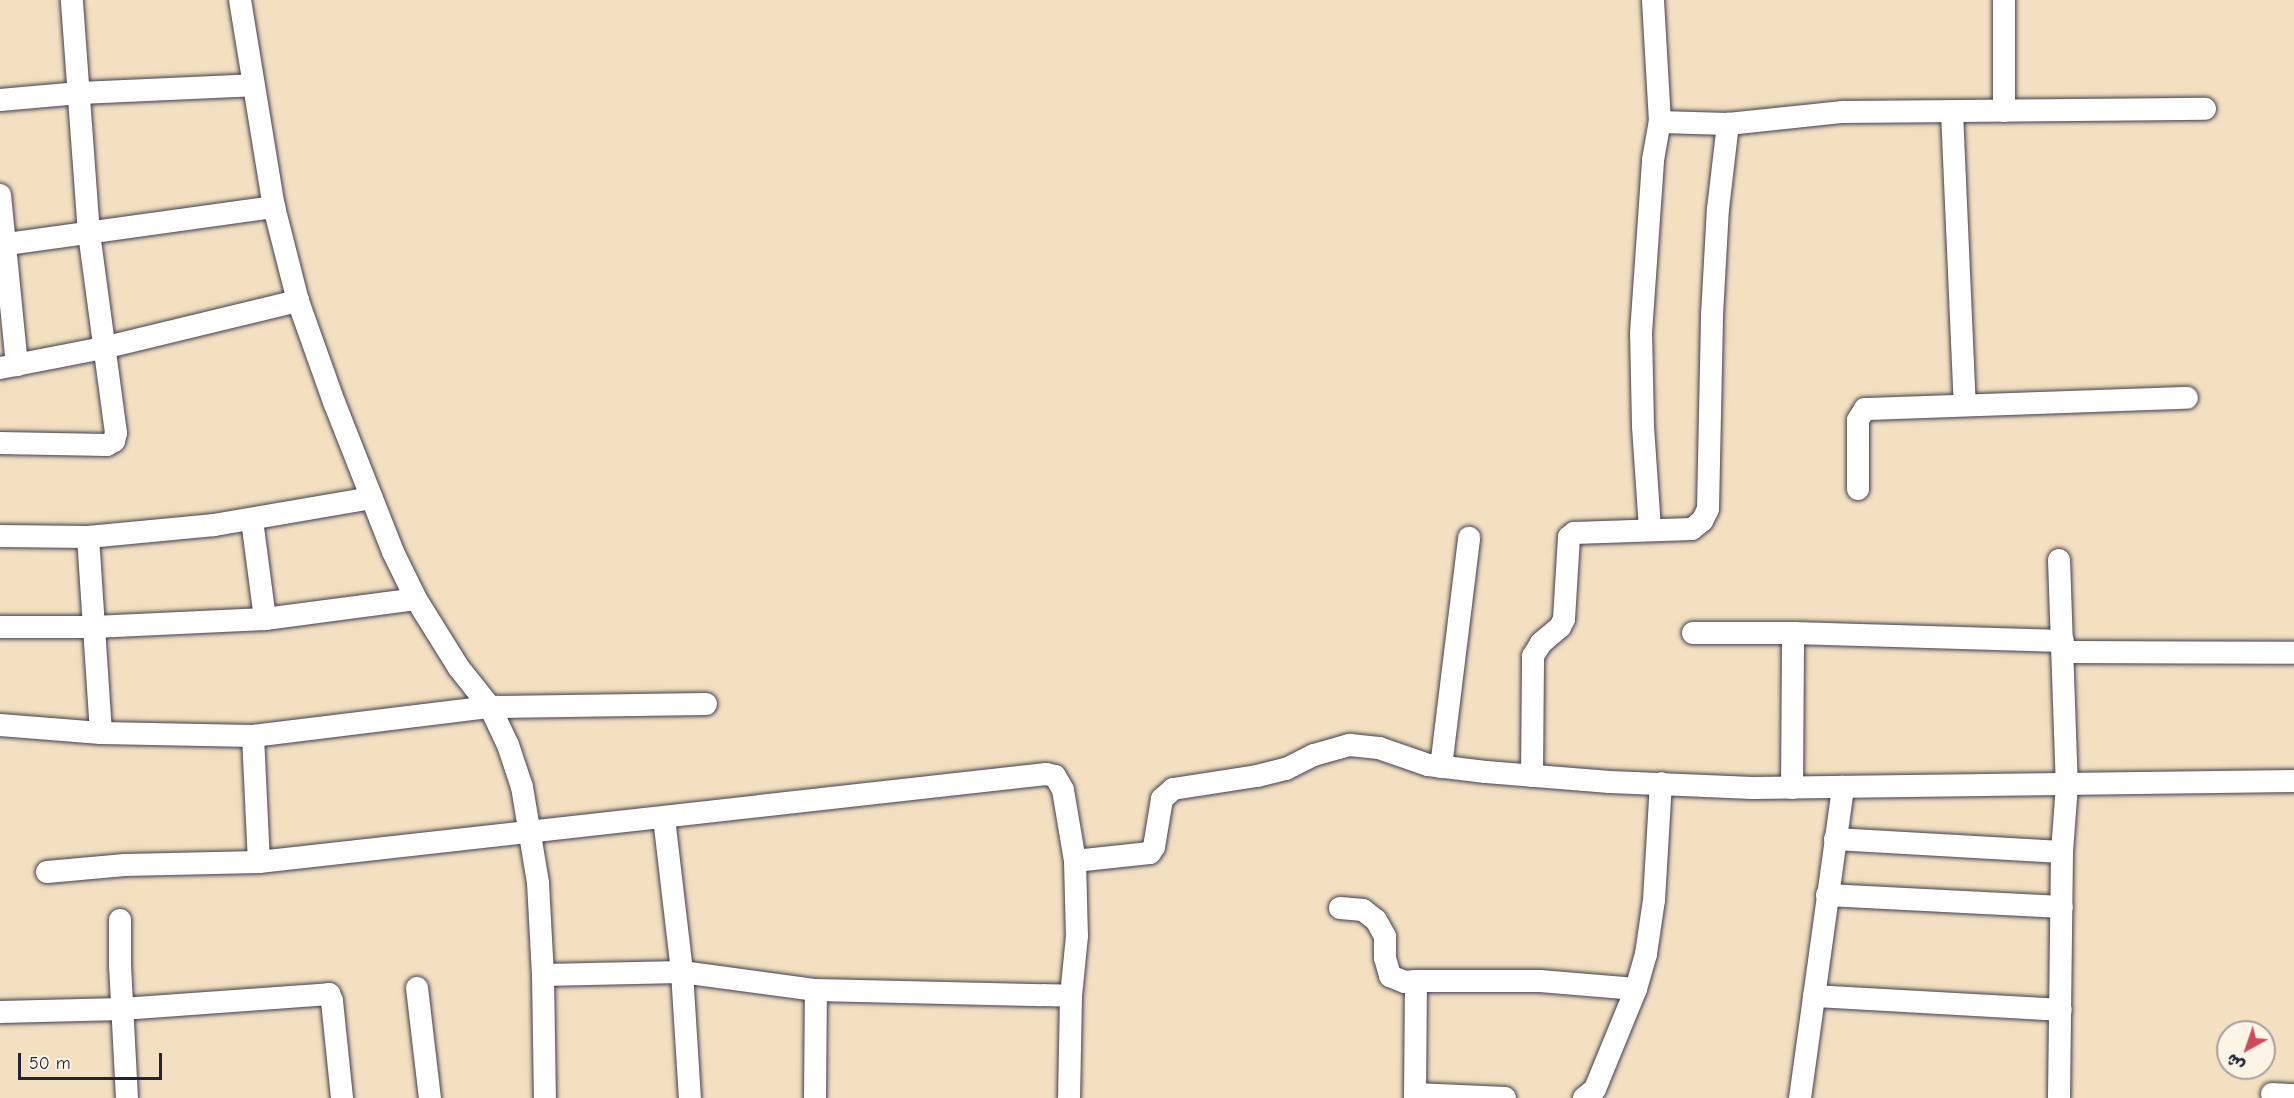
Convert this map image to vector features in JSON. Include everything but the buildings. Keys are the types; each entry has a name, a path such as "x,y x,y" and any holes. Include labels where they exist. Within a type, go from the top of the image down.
{"street":[{"path":"0,443 107,445 114,441 116,433 89,234 72,0"},
{"path":"240,0 274,207 298,300 372,498 416,599 459,668 490,707 508,746 522,787 538,883 543,975 545,1098"},
{"path":"1650,529 1643,426 1642,322 1653,160 1660,122 1653,0"},
{"path":"2004,0 2004,111"},
{"path":"0,100 80,93 254,85"},
{"path":"1660,122 1728,124 1843,112 2205,109"},
{"path":"1952,112 1965,404"},
{"path":"1532,776 1533,656 1564,619 1567,539 1574,533 1692,529 1702,521 1708,509 1712,315 1718,209 1728,124"},
{"path":"0,195 8,366 103,348 298,300"},
{"path":"2,244 89,234 274,207"},
{"path":"1858,489 1858,420 1865,409 2187,398"},
{"path":"0,536 88,537 252,520 372,498"},
{"path":"252,520 266,619"},
{"path":"88,537 101,733"},
{"path":"1441,767 1469,538"},
{"path":"2059,560 2067,785 2062,852 2059,1098"},
{"path":"0,627 94,627 266,619 416,599"},
{"path":"1694,633 1793,633 2063,646 2294,652"},
{"path":"1792,788 1793,633"},
{"path":"0,725 101,733 253,736 490,707 706,704"},
{"path":"253,736 259,862"},
{"path":"1075,861 1150,853 1154,847 1162,799 1173,789 1257,776 1286,769 1314,755 1350,745 1379,748 1428,765 1532,776 1792,788 2294,781"},
{"path":"47,872 145,864 259,862 531,834 1046,774 1055,776 1063,790 1075,861 1077,936 1071,996 1069,1098"},
{"path":"1584,1098 1595,1089 1636,989 1652,919 1662,783"},
{"path":"1800,1098 1843,788"},
{"path":"664,818 682,972 690,1098"},
{"path":"1835,839 2062,852"},
{"path":"1827,895 2062,907"},
{"path":"1340,908 1363,910 1376,920 1385,936 1385,958 1390,976 1406,982 1540,981 1636,989"},
{"path":"120,920 127,1098"},
{"path":"543,975 682,972 741,978 816,990 1071,996"},
{"path":"1416,981 1415,1096 1505,1098"},
{"path":"417,988 430,1098"},
{"path":"815,1098 816,990"},
{"path":"0,1012 122,1009 329,994 332,1001 342,1098"},
{"path":"1814,996 2061,1010"}]}
